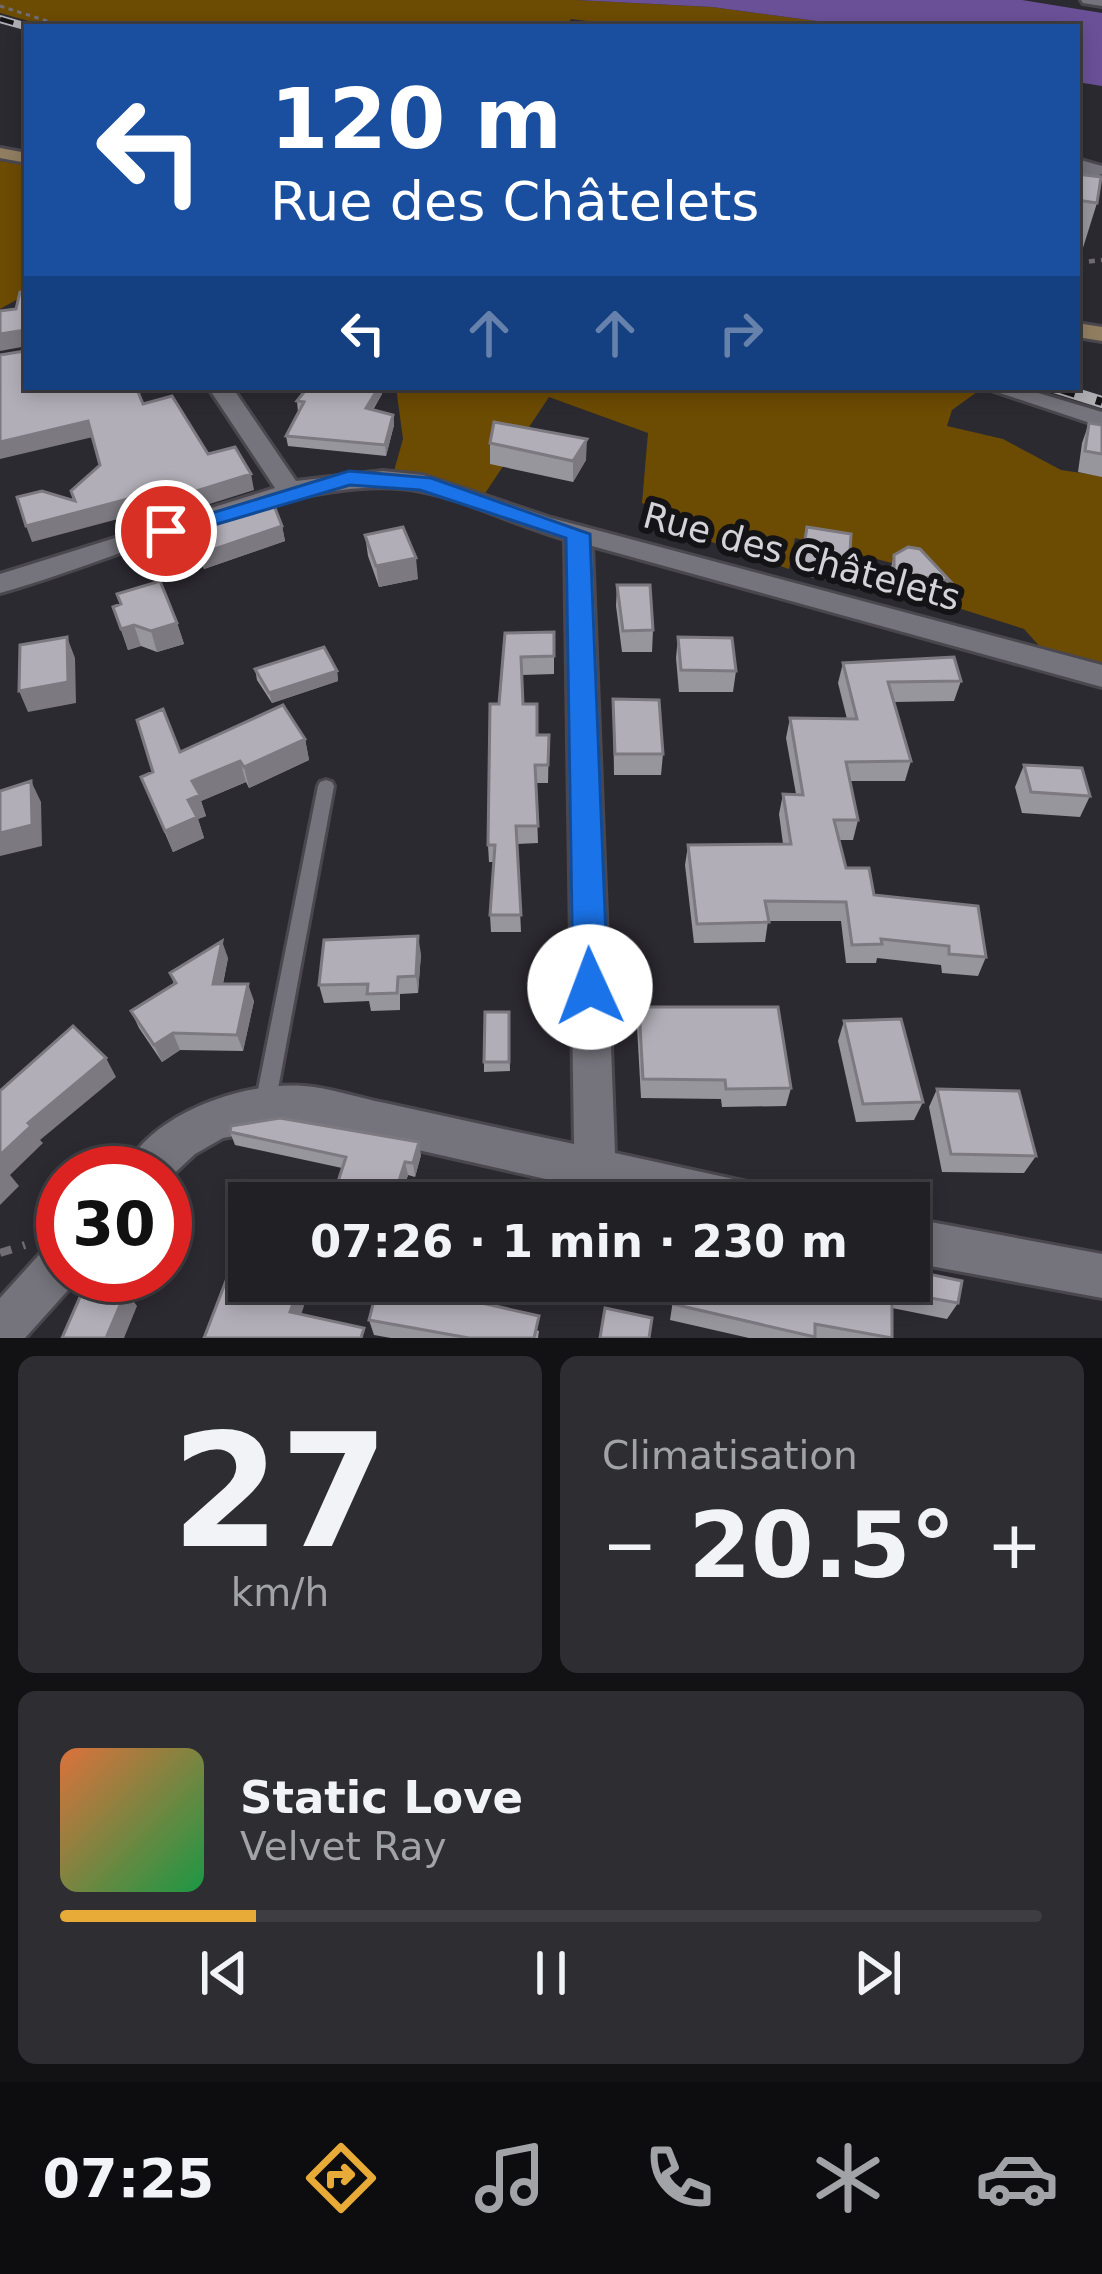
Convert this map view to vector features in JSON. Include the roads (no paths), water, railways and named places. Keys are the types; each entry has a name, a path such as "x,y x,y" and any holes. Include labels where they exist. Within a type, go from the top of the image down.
{"street":[{"path":"1088,0 1102,2"},
{"path":"1080,165 1096,170 1080,177"},
{"path":"222,390 290,492"},
{"path":"1004,390 1102,420"},
{"name":"Rue des Châtelets","path":"0,584 290,492 349,478 423,483 578,534 1102,676"},
{"path":"578,534 596,1168"},
{"path":"169,1146 232,1111 303,1105 656,1182"},
{"path":"930,1244 1102,1276"},
{"path":"1,1338 36,1295"}],"lane":[{"path":"264,1108 326,786"}],"railway":[{"path":"0,19 24,26"},
{"path":"1064,390 1102,402"}]}
